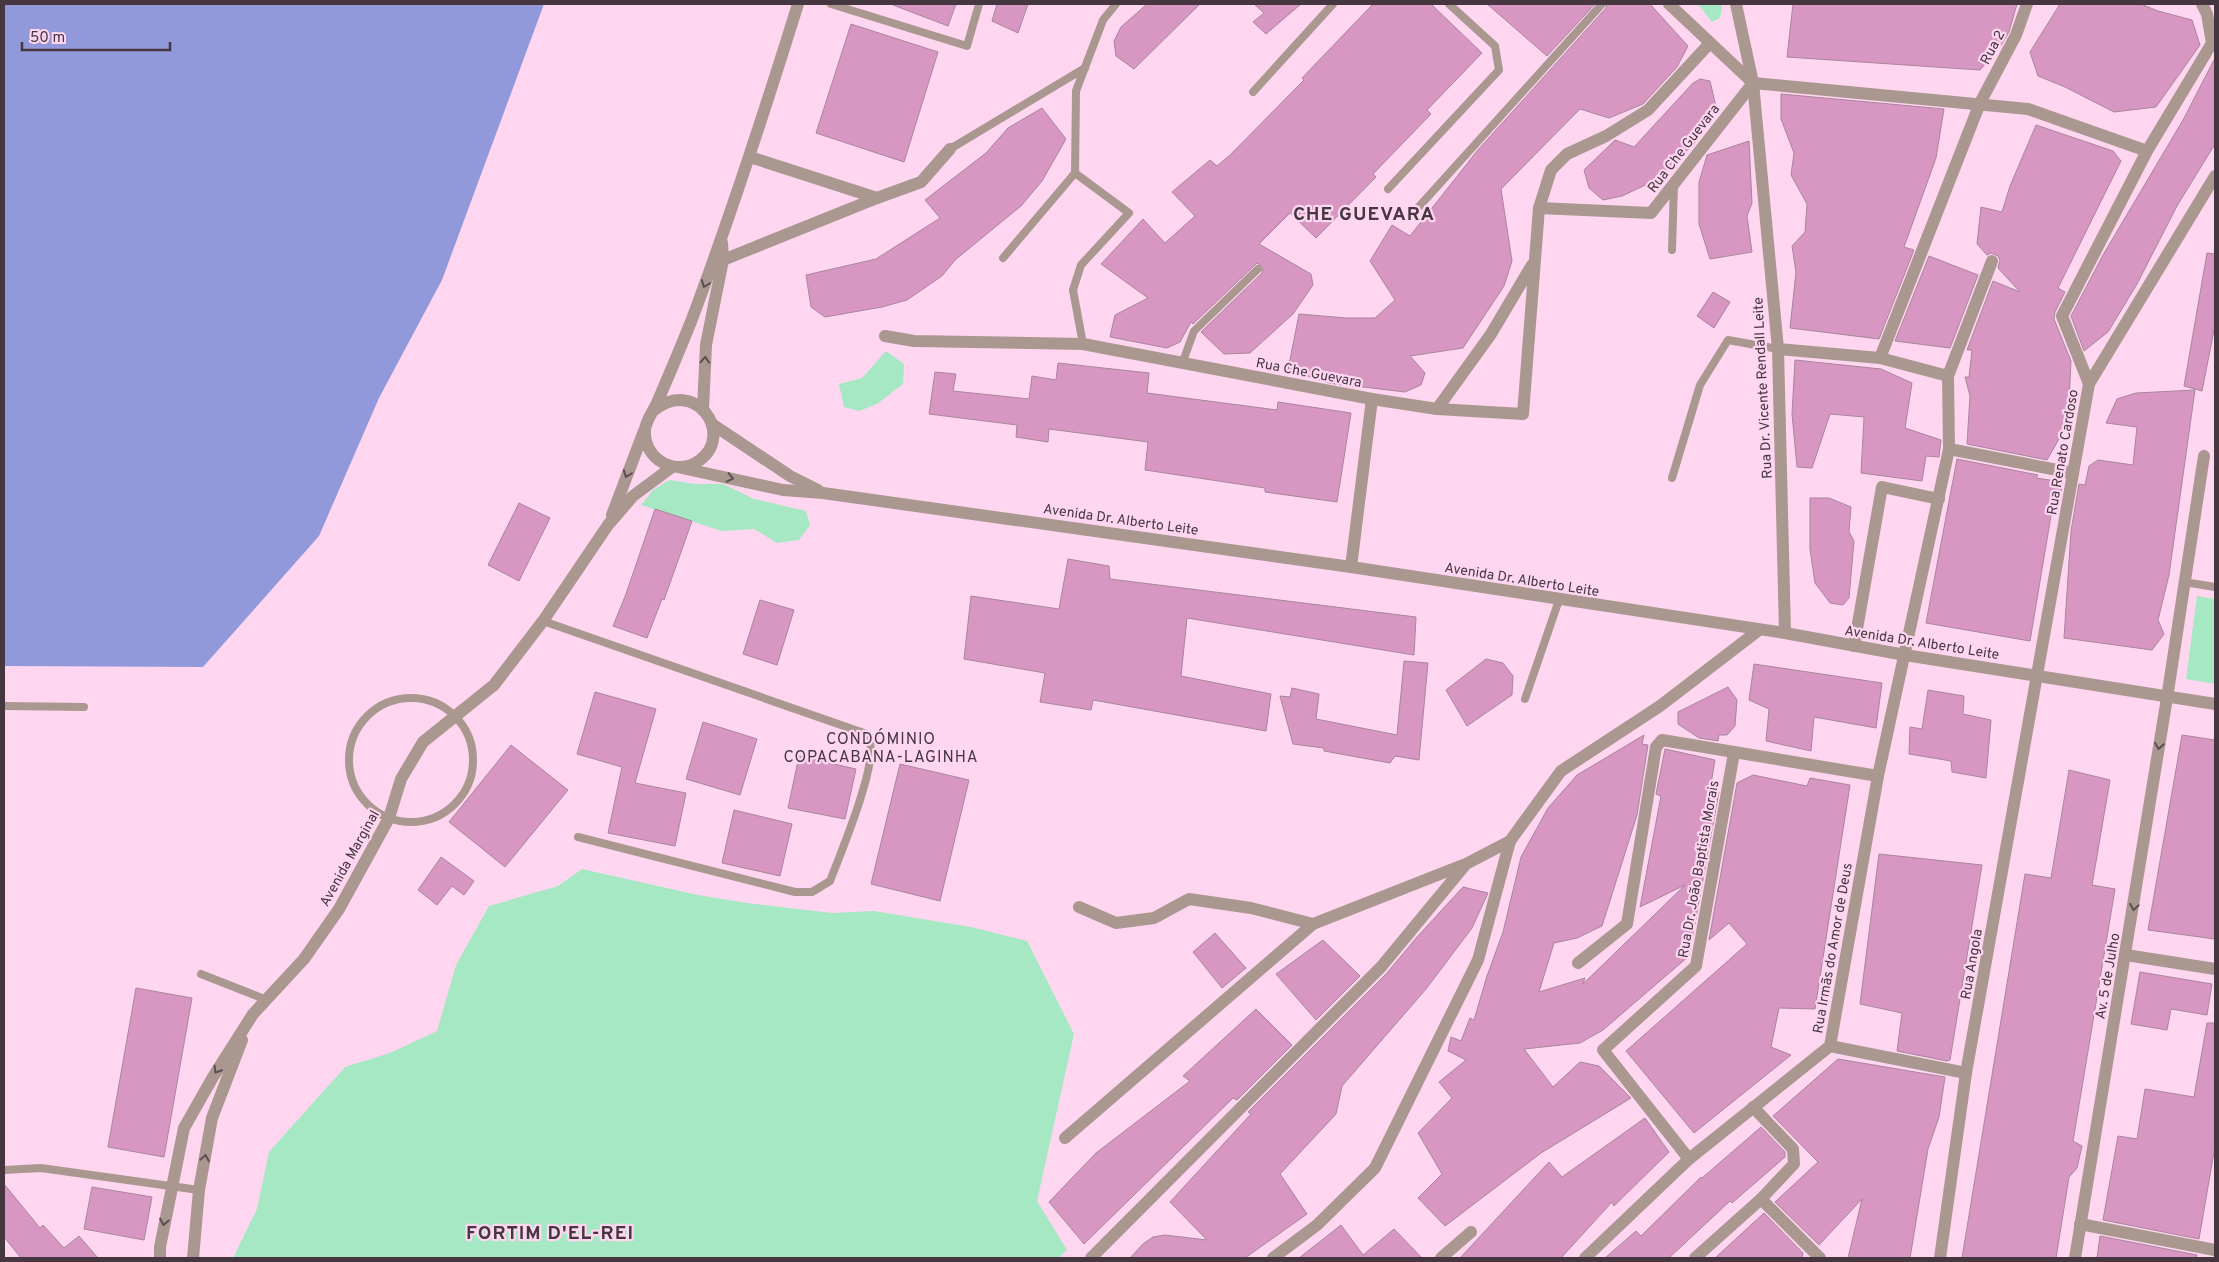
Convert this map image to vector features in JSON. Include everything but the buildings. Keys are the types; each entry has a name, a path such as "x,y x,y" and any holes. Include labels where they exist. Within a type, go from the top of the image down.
{"street":[{"path":"653,412 662,404 672,400 694,403 703,409 712,424 712,444 701,460 677,467 662,464 648,449 645,429 683,340 722,238 750,157 798,4"},
{"path":"1668,4 1753,83 2028,109 2147,151"},
{"name":"Rua Dr. Vicente Rendall Leite","path":"1736,4 1753,83 1778,349 1784,633"},
{"name":"Rua 2","path":"1880,358 1980,103 2016,35 2027,4"},
{"path":"2089,384 2062,316 2147,151 2212,43 2207,14 2202,4"},
{"name":"Rua Che Guevara","path":"885,336 914,341 1083,344 1372,399 1437,409 1522,414 1539,208 1551,170 1567,154 1606,136 1648,110 1710,43"},
{"name":"Rua Che Guevara","path":"1539,208 1651,213 1753,83"},
{"path":"723,260 921,182 950,149"},
{"path":"750,157 877,198"},
{"name":"Rua Renato Cardoso","path":"2037,675 2089,384 2215,176"},
{"path":"703,409 706,345 723,260 722,238"},
{"path":"1437,409 1491,334 1534,260"},
{"path":"1778,349 1880,358 1948,376 1992,261"},
{"name":"Rua Irmãs do Amor de Deus","path":"1585,1258 1689,1159 1830,1046 1878,776 1906,655 1949,449 1948,376"},
{"path":"1351,567 1372,399"},
{"name":"Avenida Dr. Alberto Leite","path":"712,424 790,476 822,492"},
{"name":"Avenida Marginal","path":"608,525 645,429"},
{"path":"1949,449 2073,473"},
{"name":"Av. 5 de Julho","path":"2075,1258 2126,955 2204,456"},
{"name":"Avenida Dr. Alberto Leite","path":"677,467 783,490 822,492 1351,567 1784,633 2167,698 2215,704"},
{"name":"Avenida Marginal","path":"160,1258 160,1247 171,1185 184,1128 213,1077 253,1014 304,959 339,909 389,818 401,779 423,742 454,715 494,685 543,621 608,525 633,496 677,467"},
{"path":"1854,646 1882,487 1938,499"},
{"path":"1273,1258 1317,1225 1374,1168 1478,960 1510,840 1561,770 1660,706 1759,630"},
{"name":"Rua Angola","path":"1940,1258 1966,1073 2037,675"},
{"path":"1578,963 1627,924 1656,747 1662,740 1878,776"},
{"name":"Rua Dr. João Baptista Morais","path":"1689,1159 1603,1050 1696,966 1734,753"},
{"path":"1065,1138 1313,924 1466,864 1510,840"},
{"path":"1091,1258 1382,968 1466,864"},
{"path":"1079,907 1116,923 1154,918 1189,899 1251,908 1313,924"},
{"path":"2126,955 2215,969"},
{"name":"Avenida Marginal","path":"192,1258 199,1190 212,1118 253,1014"},
{"path":"1830,1046 1966,1073"},
{"path":"1695,1258 1761,1199 1794,1164 1793,1149 1753,1108"},
{"path":"1761,1199 1820,1258"},
{"path":"2080,1224 2215,1250"},
{"path":"1441,1258 1471,1232"}],"lane":[{"path":"830,4 967,46 979,4"},
{"path":"1003,258 1075,173 1076,91 1103,20 1116,4"},
{"path":"1253,92 1333,4"},
{"path":"1388,189 1499,70 1496,46 1449,4"},
{"path":"1414,211 1602,4"},
{"path":"950,149 1084,68"},
{"path":"1075,173 1129,213 1081,265 1073,290 1083,344"},
{"path":"1672,250 1674,185"},
{"path":"1182,364 1194,331 1258,268"},
{"path":"1672,478 1700,385 1728,340 1778,349"},
{"path":"2184,582 2215,587"},
{"path":"1525,699 1559,600"},
{"path":"543,621 864,733 870,742 871,751 866,780 830,882 812,892 795,892 578,837"},
{"path":"393,699 430,699 454,715 472,740 475,763 469,786 455,805 435,817 412,822 389,818 374,810 362,798 353,783 348,767 350,744 358,724 374,708 393,699"},
{"path":"4,706 84,708"},
{"path":"201,974 267,1000"},
{"path":"4,1170 41,1168 199,1190"}],"green space":[{"path":"1698,4 1721,4 1720,18 1712,22"},
{"path":"886,351 904,364 903,384 877,404 859,411 844,407 839,384 862,378"},
{"path":"670,480 694,484 723,484 754,499 806,511 810,525 799,540 777,543 754,529 722,531 641,505 653,490"},
{"path":"2197,596 2215,599 2215,684 2186,679"},
{"path":"582,869 698,895 747,903 832,913 874,911 971,927 1027,941 1074,1034 1037,1201 1067,1250 1059,1258 233,1258 257,1209 269,1152 345,1067 390,1053 437,1031 456,965 489,906 558,886"}],"water":[{"path":"4,4 544,4 442,280 379,398 319,536 203,667 4,666"}],"district":[{"name":"CHE GUEVARA","path":"1364,213"},
{"name":"CONDÓMINIO COPACABANA-LAGINHA","path":"881,747"},
{"name":"FORTIM D'EL-REI","path":"550,1232"}]}
